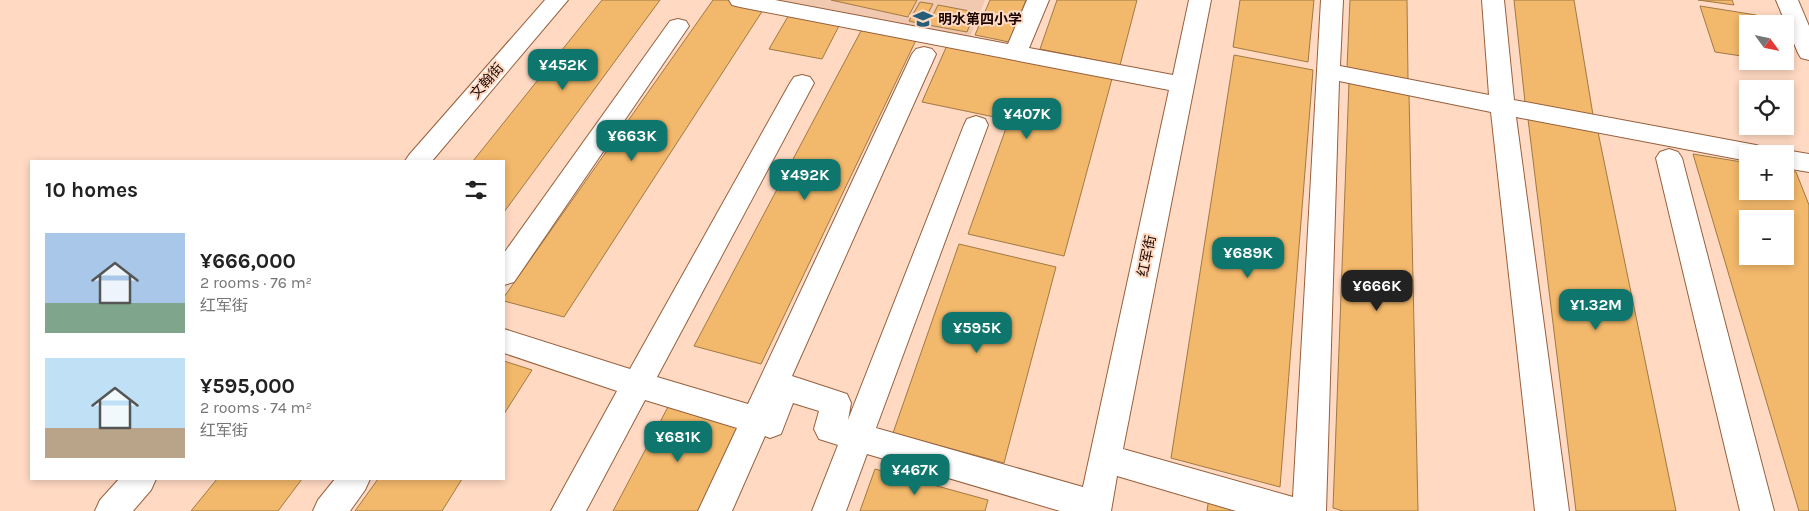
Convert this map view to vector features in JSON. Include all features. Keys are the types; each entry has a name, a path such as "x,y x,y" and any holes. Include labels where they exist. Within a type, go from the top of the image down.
{"street":[{"name":"文翰街","path":"419,160 557,0"},
{"path":"740,0 1183,85"},
{"path":"1018,48 1038,0"},
{"name":"红军街","path":"1094,508 1200,0"},
{"path":"1309,511 1332,0"},
{"path":"1493,0 1502,105 1552,511"},
{"path":"1787,0 1809,53"},
{"path":"505,273 678,26"},
{"path":"715,511 924,54"},
{"path":"1328,71 1739,151"},
{"path":"568,511 802,83"},
{"path":"829,511 976,125"},
{"path":"1669,158 1757,511"},
{"path":"1794,160 1809,163"},
{"path":"505,341 770,424 783,387 836,403 830,429 1094,508"},
{"path":"1105,458 1288,511"},
{"path":"112,511 139,480"},
{"path":"330,511 353,480"}],"shaded area":[{"name":"明水第四小学","path":"769,0 985,0 969,39"}],"building":[{"path":"602,0 660,0 505,211 505,160 474,160"},
{"path":"713,0 727,0 765,7 564,317 505,301 505,296"},
{"path":"831,0 917,0 908,17"},
{"path":"990,0 1026,0 1009,42 975,35"},
{"path":"1057,0 1137,0 1120,65 1040,49"},
{"path":"1240,0 1314,0 1308,62 1233,47"},
{"path":"1350,0 1407,0 1408,79 1347,68"},
{"path":"1514,0 1574,0 1593,115 1525,102"},
{"path":"1698,0 1732,0 1734,5"},
{"path":"920,2 933,4 922,24 909,21"},
{"path":"938,5 975,12 967,32 928,25"},
{"path":"1700,6 1756,15 1739,15 1739,56 1715,52"},
{"path":"790,13 841,22 822,59 769,49"},
{"path":"862,29 917,38 761,364 694,346"},
{"path":"948,43 1113,75 1064,256 968,234 1009,120 922,102"},
{"path":"1234,55 1313,70 1280,487 1171,458"},
{"path":"1349,82 1409,94 1418,511 1343,511 1333,508"},
{"path":"1528,119 1598,132 1676,511 1576,511"},
{"path":"1693,154 1739,162 1739,200 1794,200 1794,172 1796,172 1809,205 1809,511 1799,511"},
{"path":"959,244 1056,267 1004,463 893,433"},
{"path":"505,361 532,370 505,412"},
{"path":"669,405 739,425 699,511 613,511"},
{"path":"875,469 988,500 985,511 860,511"},
{"path":"216,480 301,480 278,511 191,511"},
{"path":"377,480 461,480 442,511 355,511"},
{"path":"1209,497 1260,511 1207,511"}],"place":[{"name":"明水第四小学","path":"923,19"}]}
